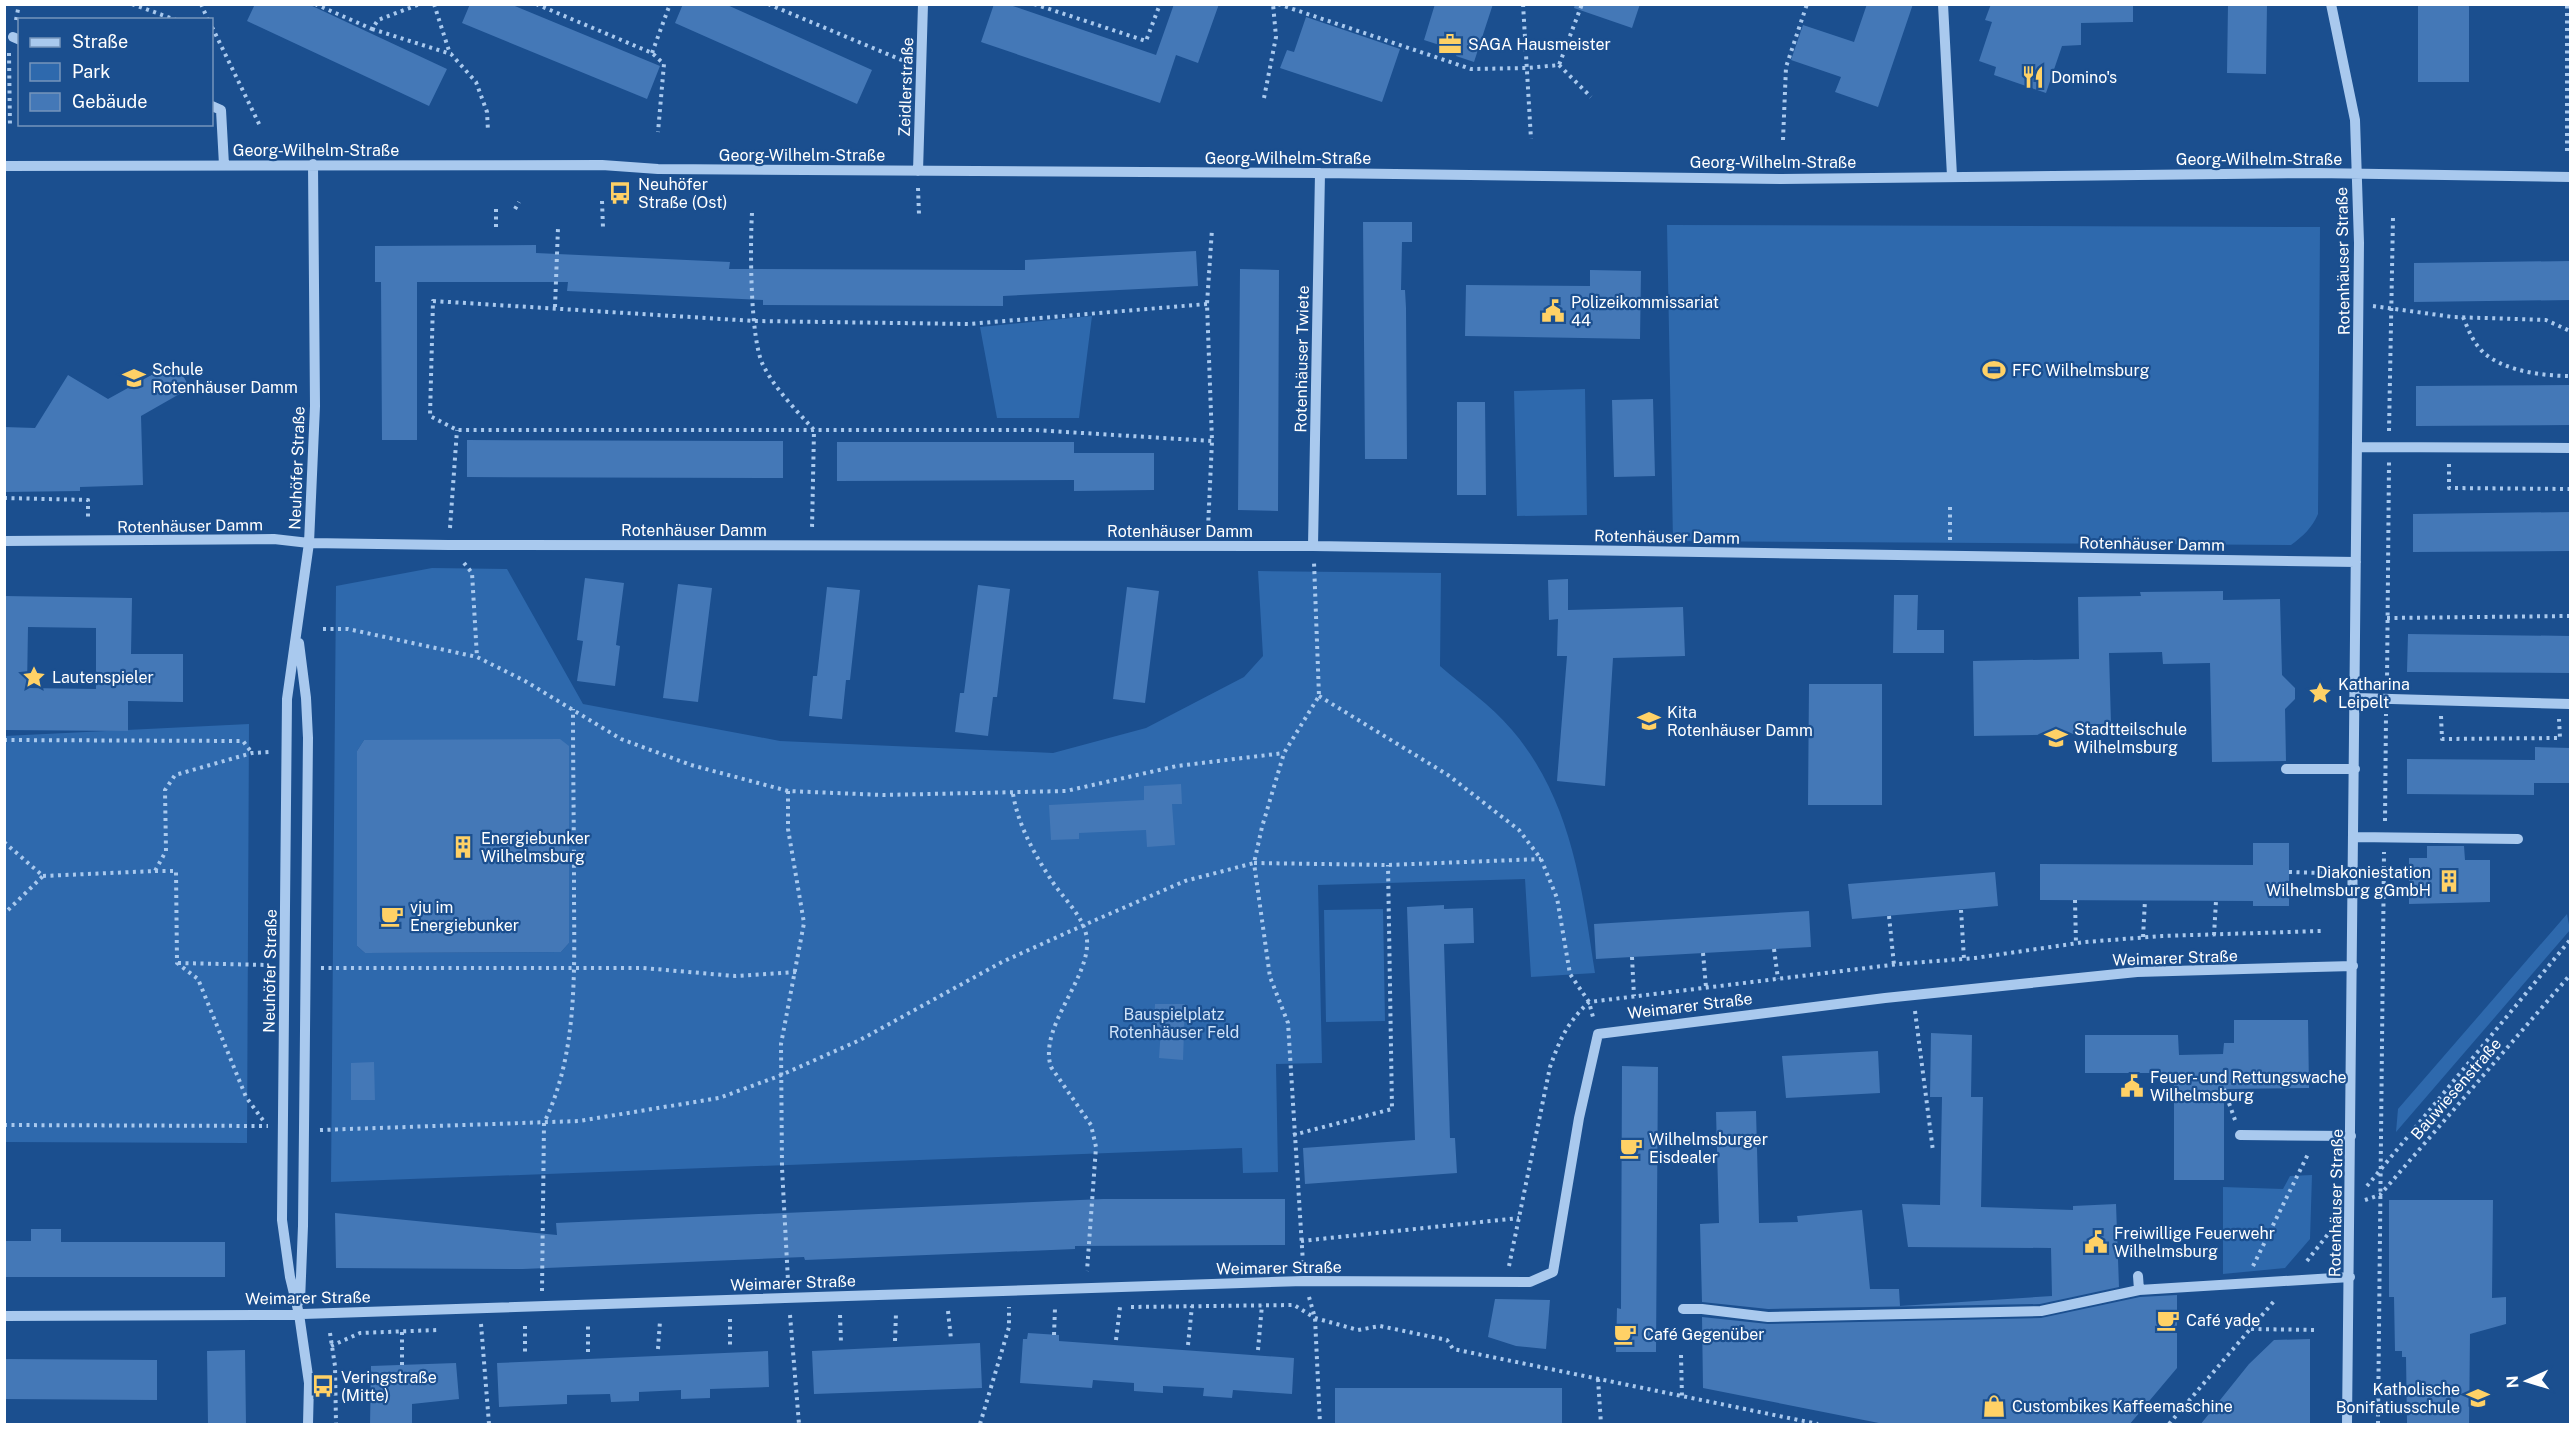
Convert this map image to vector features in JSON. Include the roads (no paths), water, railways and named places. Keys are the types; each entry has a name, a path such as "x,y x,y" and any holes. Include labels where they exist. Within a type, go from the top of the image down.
{"street":[{"name":"Zeidlerstraße","path":"918,171 923,4"},
{"path":"1943,4 1952,176"},
{"name":"Rotenhäuser Straße","path":"2331,4 2355,120 2360,303 2347,1425"},
{"path":"213,106 221,110 223,118 224,165"},
{"name":"Neuhöfer Straße","path":"309,1425 309,1383 282,1220 287,699 309,543 315,406 313,164"},
{"name":"Georg-Wilhelm-Straße","path":"4,166 602,165 658,169 1320,172 1781,179 2358,173 2571,177"},
{"name":"Rotenhäuser Twiete","path":"1313,546 1320,172"},
{"path":"2359,447 2571,448"},
{"name":"Rotenhäuser Damm","path":"4,541 274,539 309,543 448,545 1313,546 2356,562"},
{"name":"Neuhöfer Straße","path":"297,628 306,698 308,738 303,1226 299,1314"},
{"path":"2356,698 2565,704"},
{"path":"2286,769 2355,769"},
{"path":"2354,837 2518,839"},
{"name":"Weimarer Straße","path":"4,1316 299,1314 1304,1281 1530,1282 1553,1272 1579,1118 1598,1034 1615,1030 2138,972 2353,966"},
{"path":"2240,1135 2351,1136"},
{"path":"2138,1276 2139,1290"},
{"path":"1683,1309 1768,1317 2041,1311 2139,1290 2350,1277"}],"place":[{"name":"SAGA Hausmeister","path":"1450,44"},
{"name":"Domino's","path":"2033,77"},
{"name":"Neuhöfer Straße (Ost)","path":"620,193"},
{"name":"Polizeikommissariat 44","path":"1553,311"},
{"name":"FFC Wilhelmsburg","path":"1994,370"},
{"name":"Schule Rotenhäuser Damm","path":"134,378"},
{"name":"Lautenspieler","path":"34,677"},
{"name":"Katharina Leipelt","path":"2320,693"},
{"name":"Kita Rotenhäuser Damm","path":"1649,721"},
{"name":"Stadtteilschule Wilhelmsburg","path":"2056,738"},
{"name":"Energiebunker Wilhelmsburg","path":"463,847"},
{"name":"Diakoniestation Wilhelmsburg gGmbH","path":"2449,881"},
{"name":"vju im Energiebunker","path":"392,916"},
{"name":"Feuer- und Rettungswache Wilhelmsburg","path":"2132,1086"},
{"name":"Wilhelmsburger Eisdealer","path":"1631,1148"},
{"name":"Freiwillige Feuerwehr Wilhelmsburg","path":"2096,1242"},
{"name":"Café yade","path":"2168,1320"},
{"name":"Café Gegenüber","path":"1625,1334"},
{"name":"Veringstraße (Mitte)","path":"323,1386"},
{"name":"Katholische Bonifatiusschule","path":"2478,1398"},
{"name":"Custombikes Kaffeemaschine","path":"1994,1406"}],"park label":[{"name":"Bauspielplatz Rotenhäuser Feld","path":"1174,1023"}]}
